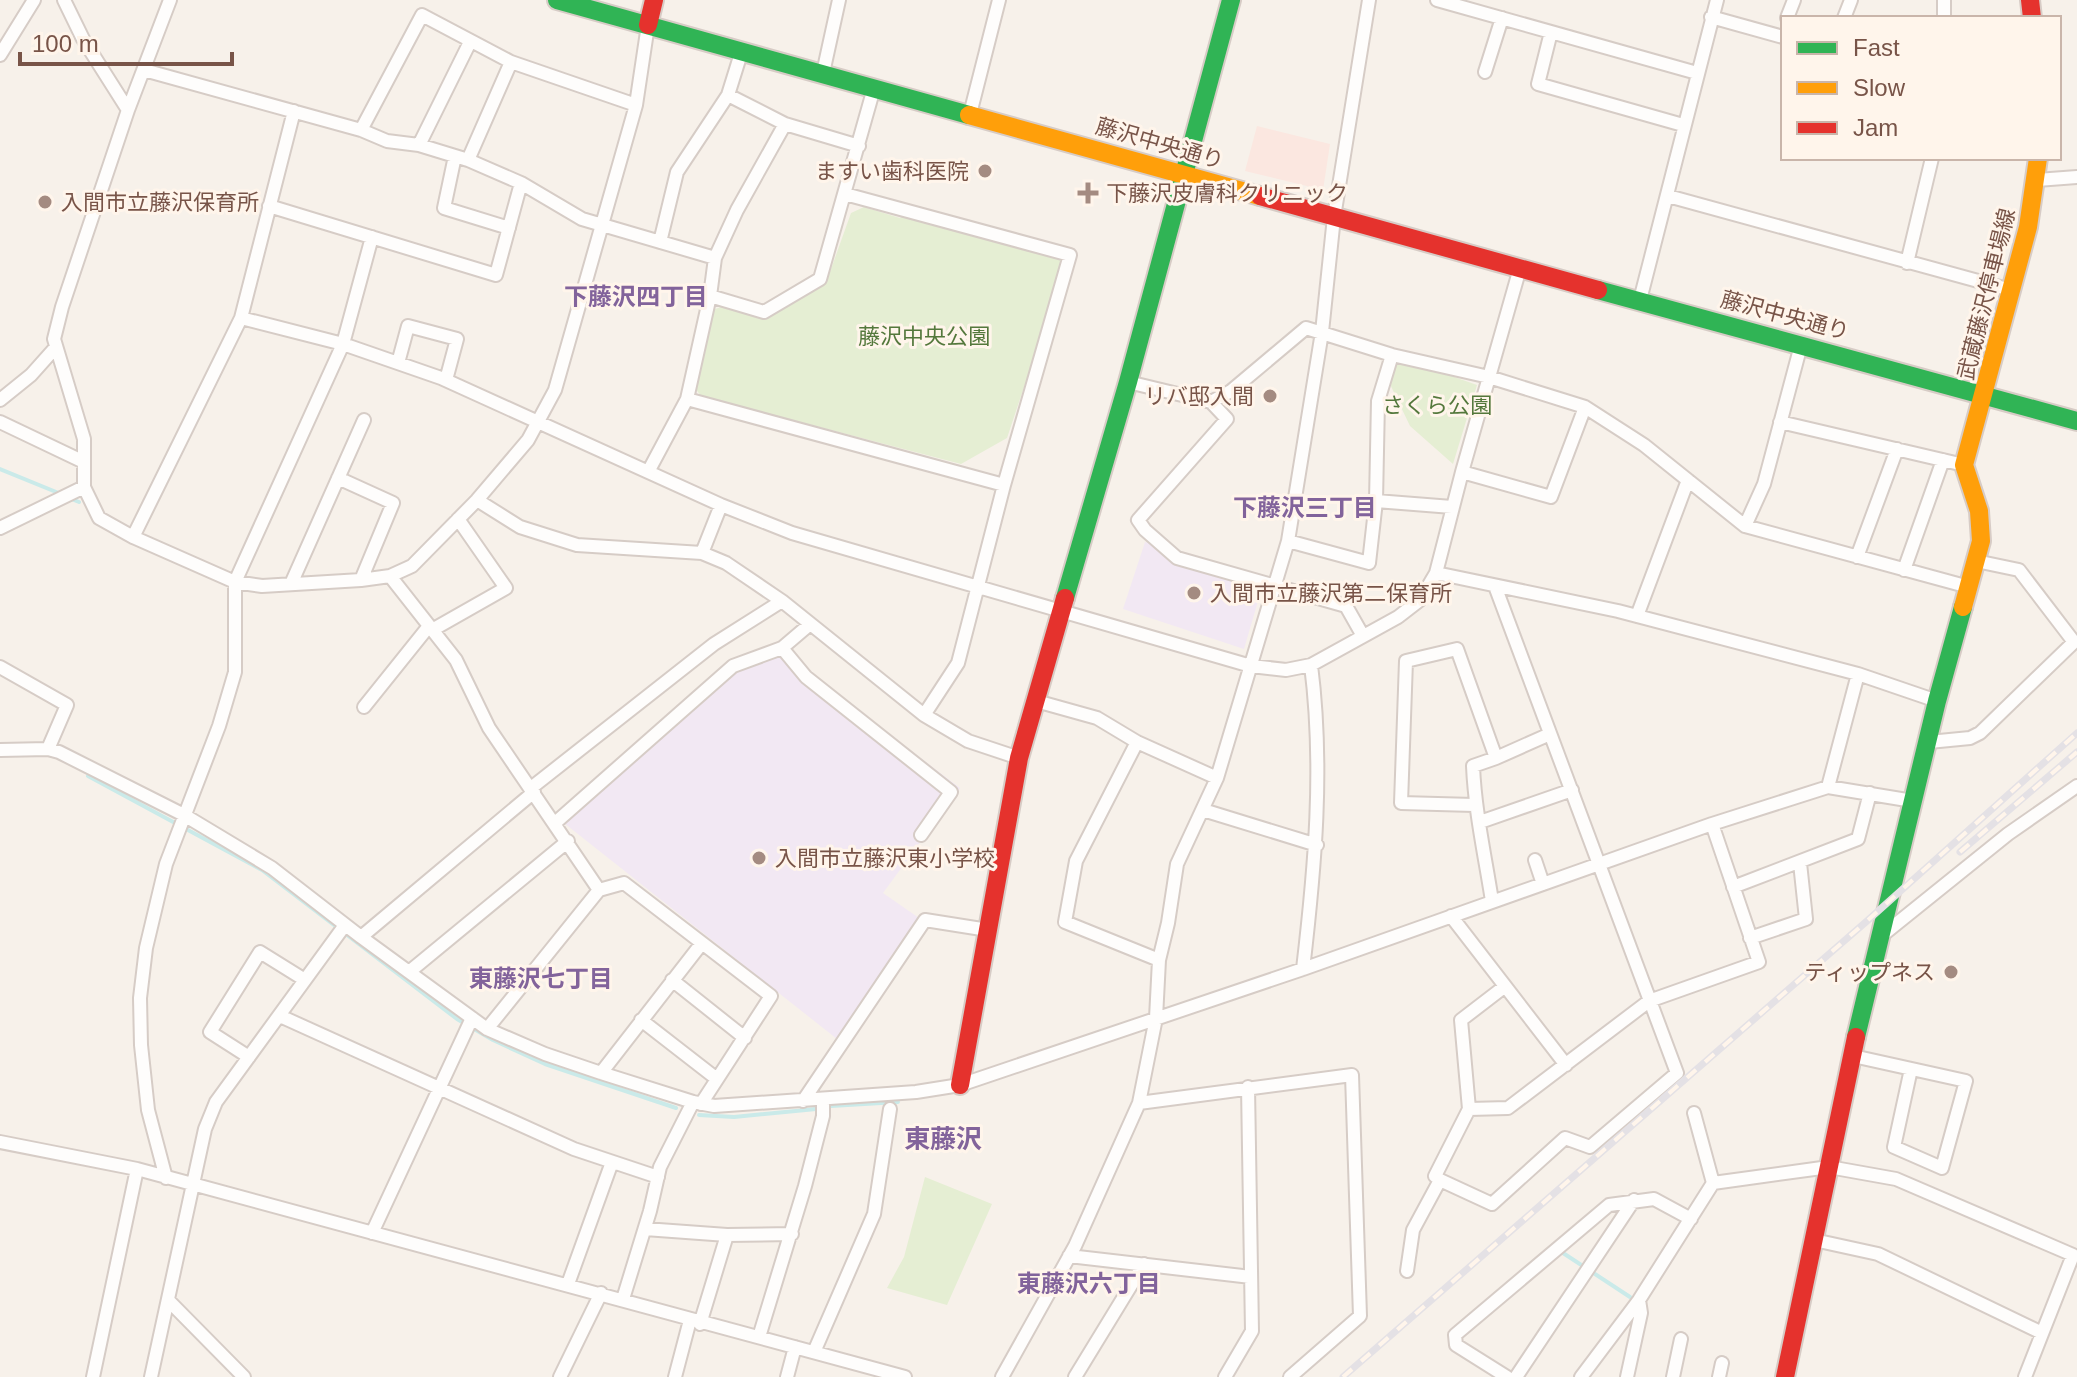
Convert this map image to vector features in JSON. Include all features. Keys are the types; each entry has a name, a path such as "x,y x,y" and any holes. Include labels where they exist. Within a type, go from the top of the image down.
{"street":[{"path":"0,55 34,0"},
{"path":"64,0 83,39 128,110"},
{"path":"170,0 128,110 54,339 81,429 84,487 99,518 133,537 235,582 262,586 361,580 390,576 412,566 477,500 528,440 555,390 636,105 654,0"},
{"name":"藤沢中央通り","path":"557,0 1334,217 1982,393"},
{"path":"823,73 839,0"},
{"path":"970,114 999,0"},
{"path":"960,1085 1019,758 1128,382 1154,276 1185,174 1231,0"},
{"path":"1002,1377 1069,1256 1139,1103 1156,1018 1159,960 1177,864 1217,778 1288,541 1322,332 1334,217 1369,0"},
{"path":"1437,0 1697,73"},
{"path":"1640,300 1717,0"},
{"path":"361,130 422,15 511,62 636,105"},
{"path":"1711,17 1781,34"},
{"path":"1485,72 1502,18"},
{"path":"1551,32 1538,84 1683,125"},
{"path":"419,145 470,42"},
{"path":"660,242 677,172 728,95 742,50"},
{"path":"468,160 511,62"},
{"path":"144,70 361,130 387,141 419,145 468,160 521,183 582,219 715,258"},
{"path":"710,296 764,312 820,279 874,88"},
{"path":"728,95 785,124 859,146"},
{"path":"133,537 241,318 294,111"},
{"path":"648,472 687,399 710,296 715,258 737,210 785,124"},
{"path":"455,156 444,208 509,228"},
{"path":"1907,263 1932,160"},
{"name":"武蔵藤沢停車場線","path":"2038,160 2028,227 1982,393 2077,421"},
{"path":"2037,180 2077,177"},
{"path":"269,206 496,275 521,183"},
{"path":"845,194 1070,255 1004,485 958,663 924,715"},
{"path":"1668,196 2011,290"},
{"path":"166,1178 148,1110 141,1036 140,998 146,948 159,892 184,815 219,726 235,672 235,582 343,344 372,237"},
{"path":"241,318 343,344 446,380 721,505 792,533 1251,666 1286,670 1311,665 1398,617 1420,600 1436,573 1520,268"},
{"path":"398,363 408,326 457,339 446,380"},
{"path":"1211,402 1231,391 1306,328 1392,355 1489,377 1585,407 1644,445 1745,526 1969,587"},
{"path":"1745,526 1764,484 1801,345"},
{"path":"0,400 31,375 56,347"},
{"path":"1288,541 1369,563 1376,501 1378,401 1392,355"},
{"path":"1128,382 1211,402 1227,419 1138,520 1145,530 1177,558 1346,606 1363,636"},
{"path":"1785,1377 1880,937 1937,701 1976,561 1982,526 1964,465 1982,393"},
{"path":"687,399 1004,485"},
{"path":"1462,472 1551,497 1585,407"},
{"path":"291,584 364,420"},
{"path":"0,422 84,462"},
{"path":"1780,422 1964,465"},
{"path":"1857,557 1897,449"},
{"path":"1904,570 1943,460"},
{"path":"338,478 393,503 361,580"},
{"path":"1637,616 1688,480"},
{"path":"0,528 84,487"},
{"path":"477,500 520,527 577,545 702,553 726,563 782,601 924,715 968,741 1019,758"},
{"path":"1376,501 1452,507"},
{"path":"702,553 721,505"},
{"path":"364,707 430,628 506,588 458,519"},
{"path":"1929,742 1970,738 1980,733 2075,640 2019,570 1976,561"},
{"path":"1436,573 1637,616 1858,674 1937,701"},
{"path":"390,576 456,660 489,728 599,890"},
{"path":"1495,586 1677,1073 1590,1147 1565,1138 1492,1204 1435,1176 1469,1109 1461,1020 1504,987"},
{"path":"361,937 532,790 714,644 782,601"},
{"path":"555,823 733,666 782,648 809,625"},
{"path":"782,648 806,677 951,792 921,835"},
{"path":"1474,805 1401,803 1406,661 1457,649 1496,758"},
{"path":"1303,969 1317,845 1317,712 1311,665"},
{"path":"0,667 67,705 48,749"},
{"path":"1828,787 1858,674"},
{"path":"1036,701 1097,718 1137,742 1217,778"},
{"path":"1492,901 1480,822 1474,805 1473,766 1550,734"},
{"path":"1137,742 1076,861 1065,922 1159,960"},
{"path":"0,750 48,749 59,752 184,815 272,868 487,1029 545,1054 601,1073 714,1106 916,1092 960,1085 1303,969 1712,824 1828,787 1913,801"},
{"path":"1880,937 2008,834 2077,786"},
{"path":"1480,822 1572,790"},
{"path":"1733,887 1858,839 1870,793"},
{"path":"1203,810 1317,845"},
{"path":"1469,1109 1508,1108 1649,1001 1759,962 1712,824"},
{"path":"409,972 568,841"},
{"path":"1535,860 1543,884"},
{"path":"1750,938 1806,919 1800,863"},
{"path":"487,1029 599,890 624,883 771,996 717,1079 697,1103 660,1167 623,1299"},
{"path":"1451,916 1566,1065"},
{"path":"803,1101 925,920 988,930"},
{"path":"151,1377 205,1129 216,1102 345,925"},
{"path":"601,1073 702,943"},
{"path":"249,1057 210,1032 260,952 305,980"},
{"path":"672,980 745,1038"},
{"path":"280,1016 574,1149 658,1177"},
{"path":"372,1233 472,1018"},
{"path":"641,1020 717,1079"},
{"path":"1853,1056 1966,1081 1942,1168 1894,1147 1911,1069"},
{"path":"1139,1103 1352,1075 1360,1316 1290,1377"},
{"path":"1225,1377 1252,1331 1248,1087"},
{"path":"759,1337 792,1234 823,1116 823,1099"},
{"path":"814,1352 874,1214 890,1109"},
{"path":"1581,1377 1639,1300 1713,1183 1694,1113"},
{"path":"3,1140 137,1169 905,1377"},
{"path":"568,1284 612,1162"},
{"path":"1713,1183 1829,1167 1896,1179 2073,1255 2025,1377"},
{"path":"93,1377 137,1169"},
{"path":"1407,1271 1413,1230 1440,1180"},
{"path":"1507,1377 1456,1345 1455,1335 1609,1205 1654,1199 1691,1219"},
{"path":"1516,1377 1634,1200"},
{"path":"645,1229 727,1235 792,1234"},
{"path":"675,1377 727,1235"},
{"path":"1814,1240 1878,1254 2042,1333"},
{"path":"1069,1256 1251,1277"},
{"path":"1075,1377 1144,1264"},
{"path":"560,1377 601,1293"},
{"path":"168,1300 244,1377"},
{"path":"1627,1377 1641,1313 1639,1300"},
{"path":"1673,1377 1681,1339"},
{"path":"787,1377 795,1347"},
{"path":"845,1377 853,1363"},
{"path":"1719,1377 1722,1363"}],"shaded area":[{"path":"1257,126 1330,144 1323,190 1245,171"},
{"name":"入間市立藤沢第二保育所","path":"1145,542 1265,577 1244,649 1123,609"},
{"name":"入間市立藤沢東小学校","path":"753,654 790,659 960,788 883,893 919,918 837,1039 564,823"}],"green space":[{"name":"藤沢中央公園","path":"864,207 900,218 907,212 1064,259 1007,438 961,464 701,396 691,383 712,310 724,306 762,317 826,283 851,213"},
{"name":"さくら公園","path":"1392,355 1477,385 1453,464 1410,426 1388,380"},
{"path":"925,1177 992,1204 947,1305 887,1288 904,1257"}],"waterway":[{"path":"0,469 61,494"},
{"path":"69,498 79,502"},
{"path":"88,776 262,870 457,1019 493,1040 545,1064 676,1108"},
{"path":"831,1106 898,1102"},
{"path":"699,1115 734,1117 816,1109"},
{"path":"1560,1251 1630,1297"}],"railway":[{"path":"1343,1377 1867,921 2077,733"},
{"path":"1960,852 2077,752"}],"traffic: fast":[{"path":"557,0 969,115"},
{"path":"1065,598 1128,382 1231,0"},
{"path":"1598,290 2077,421"},
{"path":"1856,1037 1937,701 1963,607"}],"traffic: slow":[{"path":"969,115 1260,196"},
{"path":"1963,607 1981,541 1979,511 1964,465 2028,227 2038,160"}],"traffic: jam":[{"path":"648,25 654,0"},
{"path":"2030,0 2032,16"},
{"path":"1260,196 1598,290"},
{"path":"960,1085 1019,758 1065,598"},
{"path":"1785,1377 1856,1037"}],"place":[{"name":"ますい歯科医院","path":"985,171"},
{"name":"下藤沢皮膚科クリニック","path":"1088,193"},
{"name":"入間市立藤沢保育所","path":"45,202"},
{"name":"リバ邸入間","path":"1270,396"},
{"name":"入間市立藤沢第二保育所","path":"1194,593"},
{"name":"入間市立藤沢東小学校","path":"759,858"},
{"name":"ティップネス","path":"1951,972"}],"district":[{"name":"下藤沢四丁目","path":"636,297"},
{"name":"下藤沢三丁目","path":"1305,508"},
{"name":"東藤沢七丁目","path":"541,979"},
{"name":"東藤沢","path":"943,1139"},
{"name":"東藤沢六丁目","path":"1089,1284"}]}
